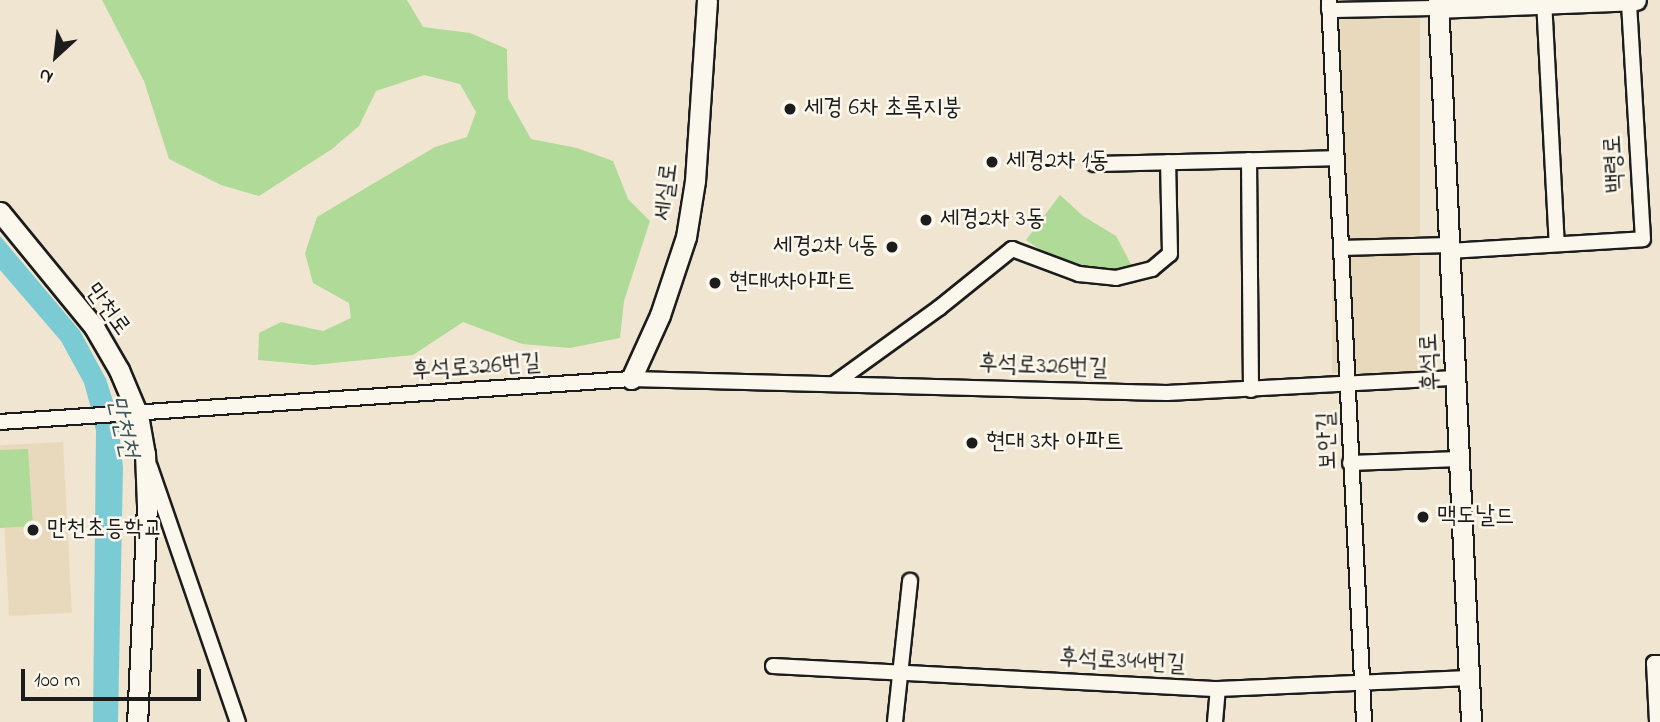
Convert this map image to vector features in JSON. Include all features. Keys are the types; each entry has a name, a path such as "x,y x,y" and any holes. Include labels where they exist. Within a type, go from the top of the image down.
{"street":[{"name":"세실로","path":"631,379 660,315 686,237 695,181 707,0"},
{"name":"백령로","path":"1341,248 1449,248 1643,239 1629,0"},
{"path":"1329,5 1636,0"},
{"path":"1544,2 1557,244"},
{"name":"후석로","path":"1438,4 1471,722"},
{"name":"보안길","path":"1329,5 1364,722"},
{"path":"1094,164 1337,158"},
{"path":"1250,160 1251,390"},
{"path":"835,383 1012,250 1079,274 1116,278 1152,269 1170,254 1168,162"},
{"name":"만천로","path":"0,212 94,327 119,370 129,415 145,453 237,722"},
{"name":"후석로326번길","path":"0,422 631,379 1167,393 1456,378"},
{"name":"만천로","path":"137,722 147,505 145,453"},
{"path":"1350,463 1459,459"},
{"path":"895,722 910,581"},
{"path":"1657,722 1654,663 1660,663"},
{"name":"후석로344번길","path":"773,666 1218,689 1362,680 1469,678"},
{"path":"1215,722 1218,689"}],"shaded area":[{"path":"1332,0 1420,0 1420,373 1332,373"},
{"name":"만천초등학교","path":"63,442 72,613 9,616 0,445"}],"green space":[{"path":"102,0 407,0 423,27 470,33 507,49 508,98 531,139 577,148 613,161 628,199 650,221 624,301 620,338 570,348 522,344 463,322 413,355 314,365 258,360 259,333 281,322 323,331 351,318 349,303 313,283 305,253 317,217 435,147 467,137 476,112 460,84 424,75 376,91 359,126 332,149 259,196 221,185 169,159 144,81"},
{"path":"1060,195 1083,216 1116,236 1132,266 1114,271 1079,267 1045,253 1026,240"},
{"path":"28,449 33,526 0,528 0,450"}],"water":[{"path":"0,236 80,331 106,379 117,413 123,467 118,722 93,722 96,431 92,412 84,383 61,341 0,270"}],"place":[{"name":"세경 6차 초록지붕","path":"790,109"},
{"name":"세경2차 1동","path":"992,162"},
{"name":"세경2차 3동","path":"926,220"},
{"name":"세경2차 4동","path":"892,247"},
{"name":"현대4차아파트","path":"715,283"},
{"name":"현대 3차 아파트","path":"972,443"},
{"name":"맥도날드","path":"1423,517"},
{"name":"만천초등학교","path":"33,530"}],"water label":[{"name":"만천천","path":"121,427"}]}
